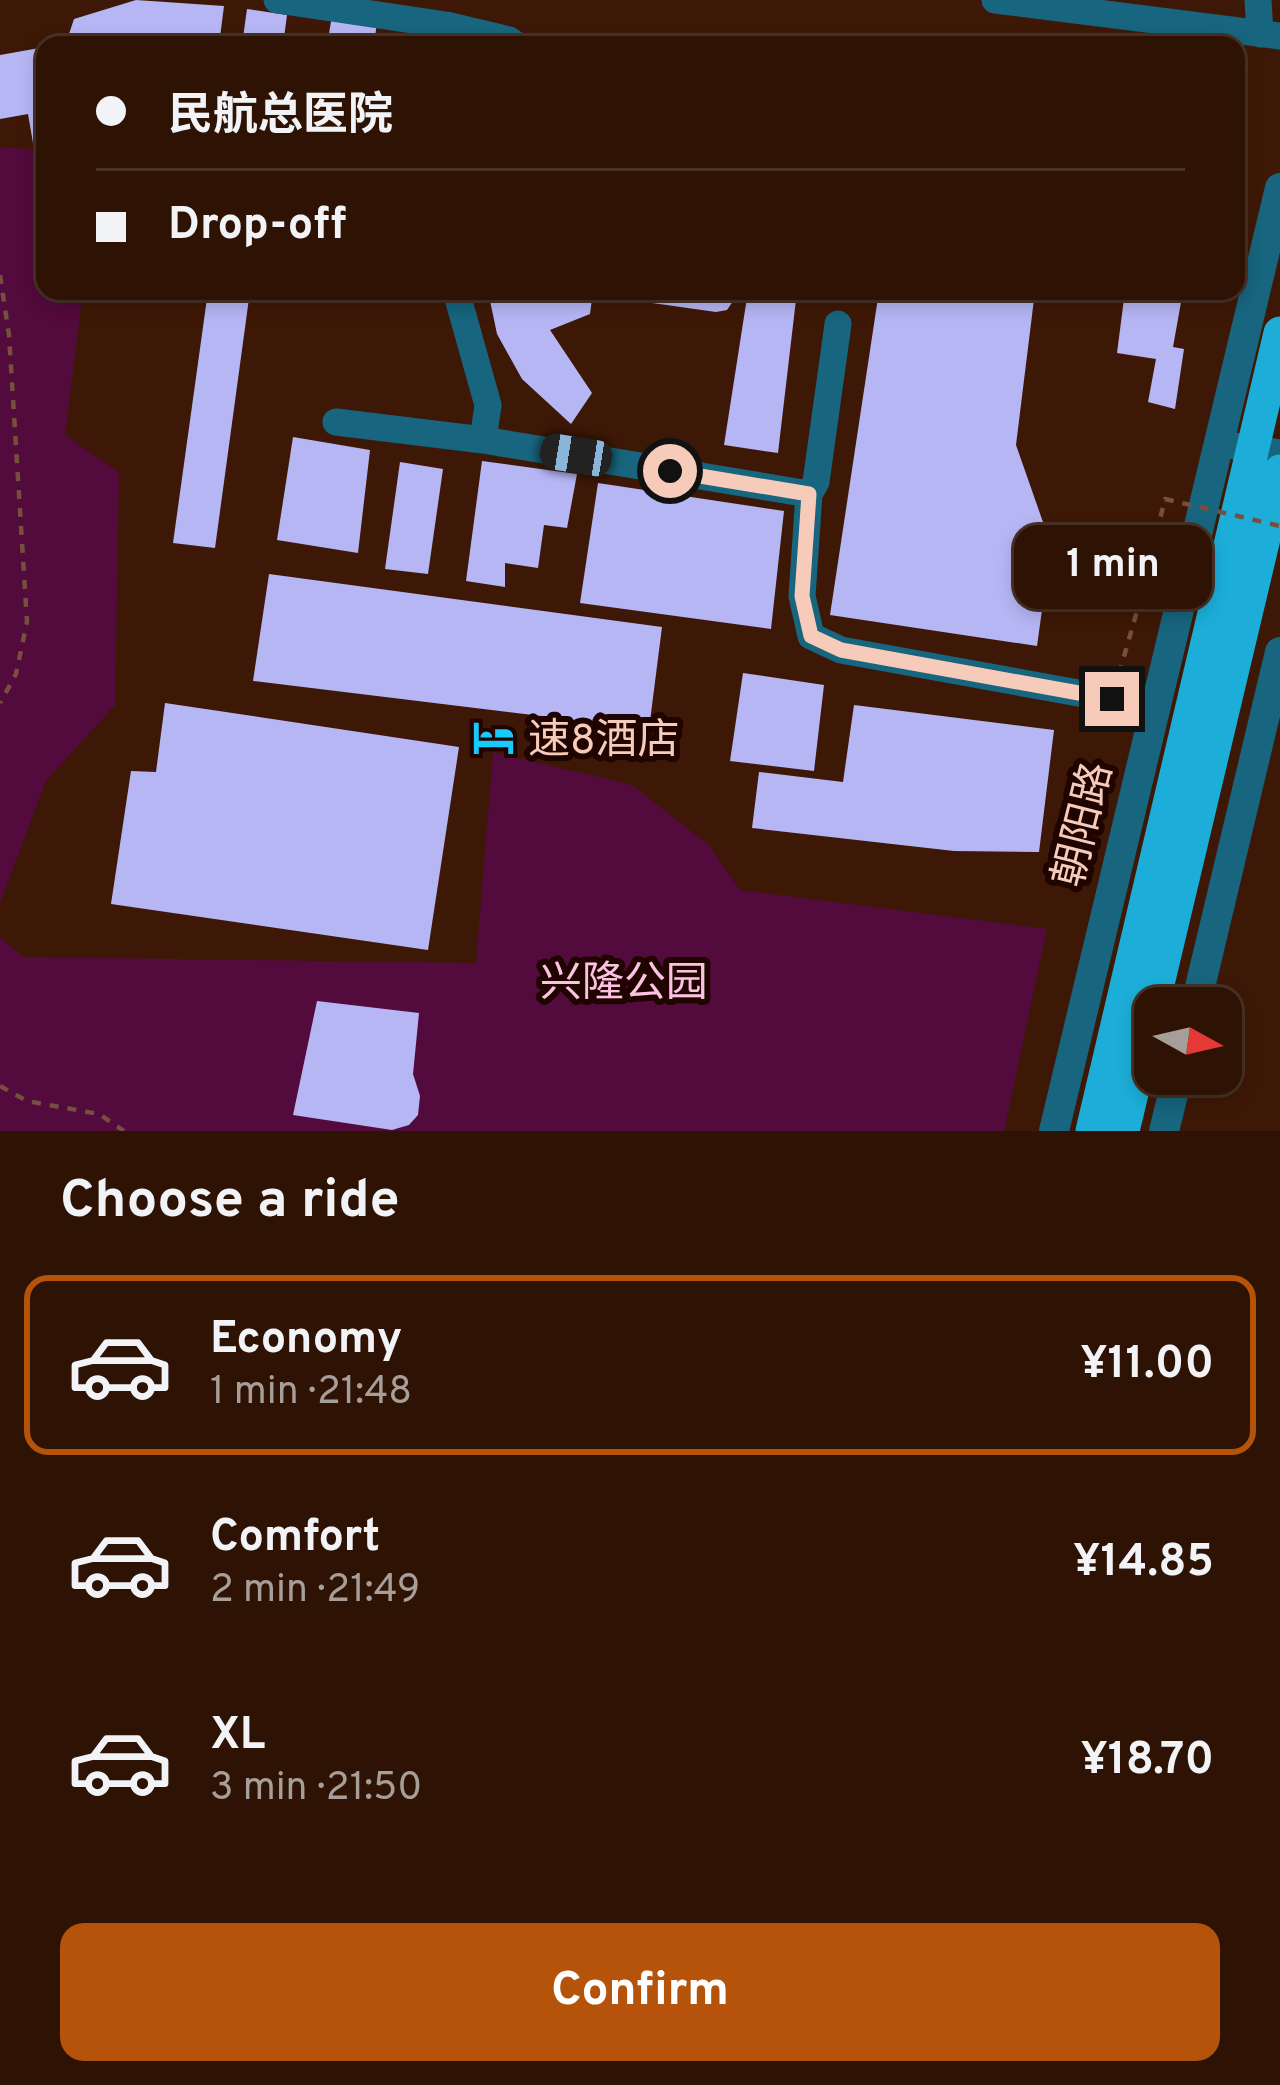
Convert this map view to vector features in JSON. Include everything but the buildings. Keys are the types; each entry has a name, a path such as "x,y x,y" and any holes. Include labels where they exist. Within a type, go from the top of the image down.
{"highway":[{"name":"朝阳路","path":"1092,1131 1280,333"},
{"path":"1123,1131 1280,471"}],"street":[{"path":"277,0 446,25 484,36"},
{"path":"995,0 1270,35 1258,0"},
{"name":"朝阳路","path":"1054,1131 1156,707 1251,448 1280,188"},
{"path":"459,300 488,405 483,440"},
{"path":"838,324 816,482 809,494 802,596 811,636 841,650 1156,707"},
{"path":"336,422 483,440 809,494"},
{"path":"1200,987 1280,652"},
{"path":"1164,1131 1173,1095"}],"path":[{"path":"0,275 9,335 27,622 16,674 0,703"},
{"path":"1112,699 1165,499 1280,526"},
{"path":"0,1086 27,1101 99,1114 124,1131"}],"green space":[{"path":"0,147 36,149 36,300 82,300 65,435 119,472 115,705 46,781 0,903"},
{"name":"兴隆公园","path":"493,752 632,785 709,845 740,890 1047,929 1004,1131 0,1131 0,938 24,957 476,963"}],"place":[{"name":"速8酒店","path":"494,738"}],"route":[{"path":"670,471 809,494 802,596 811,636 841,650 1112,699"}]}
